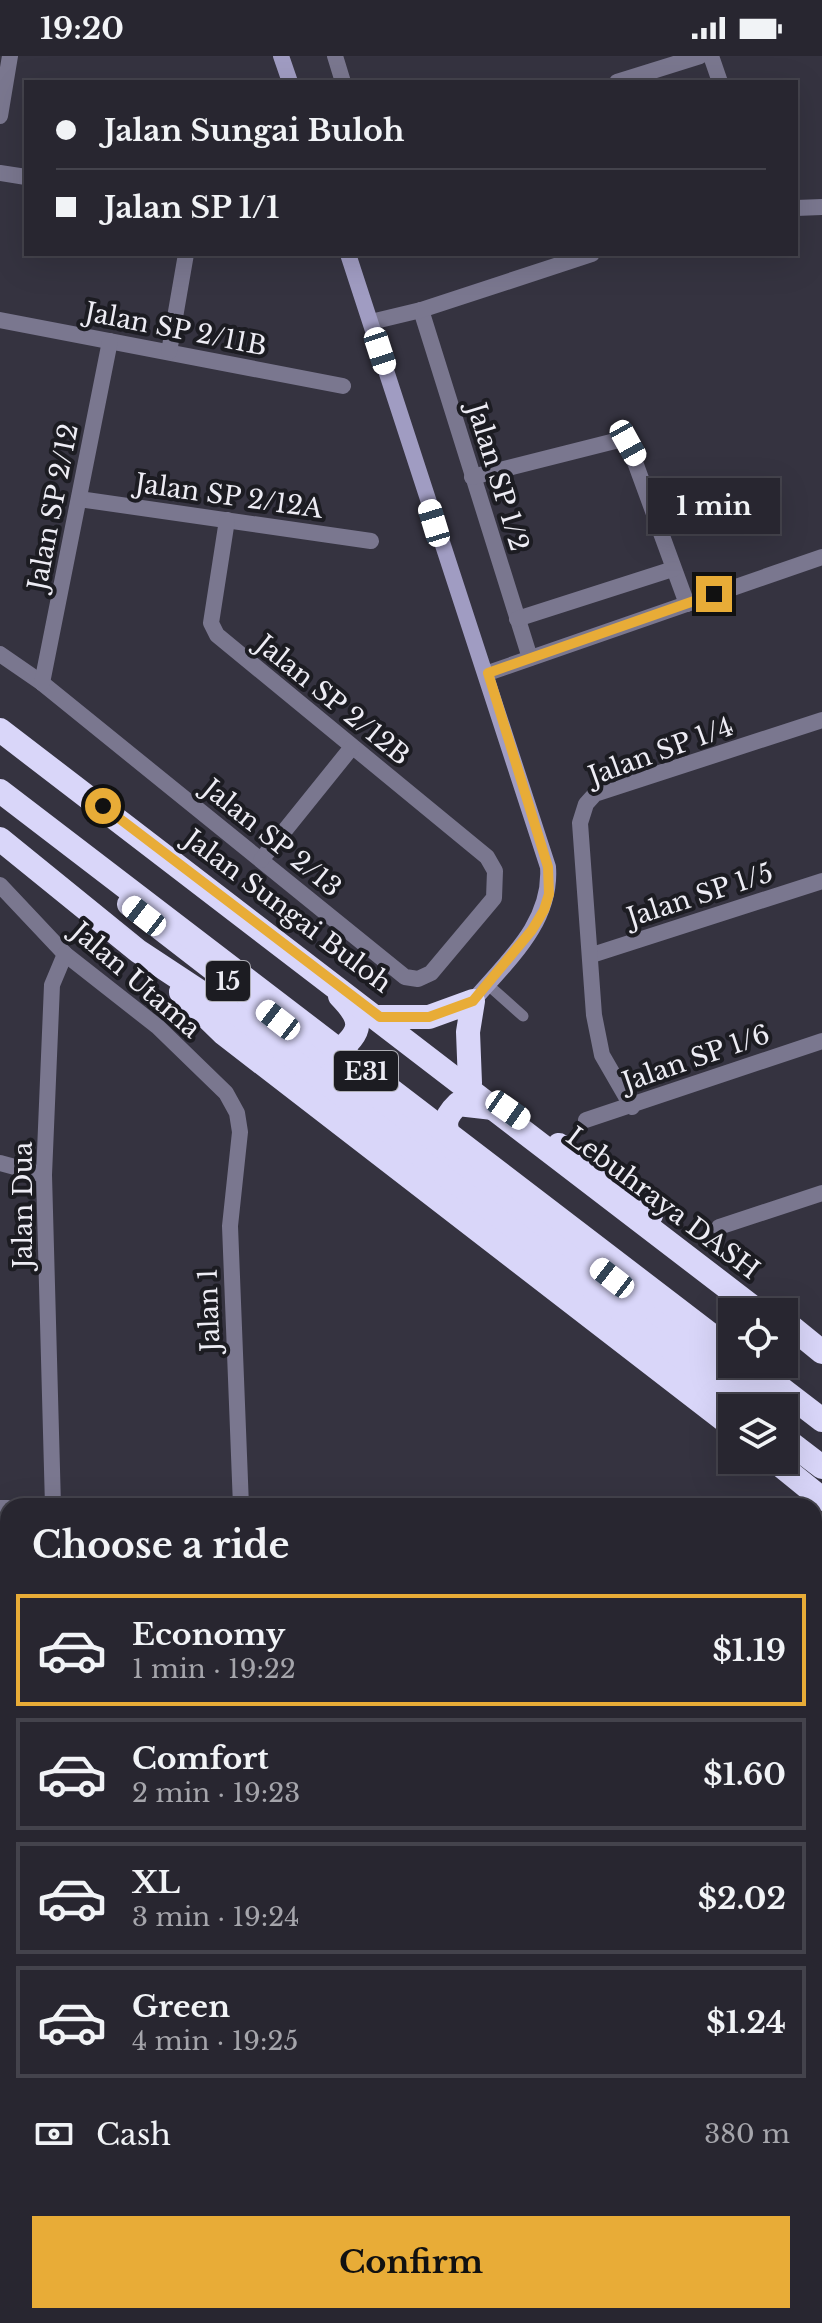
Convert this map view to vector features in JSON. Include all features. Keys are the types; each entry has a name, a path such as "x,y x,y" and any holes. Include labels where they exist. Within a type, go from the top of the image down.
{"highway":[{"path":"0,717 71,784"},
{"name":"Lebuhraya DASH","path":"0,729 741,1298"},
{"name":"Jalan Sungai Buloh","path":"0,729 380,1017 600,1174 755,1298"},
{"name":"E31","path":"0,791 718,1340"},
{"name":"15","path":"0,805 763,1394"},
{"path":"0,839 138,951 223,1033 718,1415"},
{"path":"138,951 232,1013 727,1394"},
{"path":"309,962 357,1014 358,1028 349,1042 336,1053 320,1052"},
{"path":"380,1017 429,1017 480,992"},
{"path":"470,1083 468,1032 480,992"},
{"path":"457,1158 444,1124 446,1116 458,1104 508,1110"},
{"path":"798,1332 822,1352"},
{"path":"798,1342 822,1361"},
{"path":"767,1378 822,1420"},
{"name":"15","path":"798,1421 822,1440"},
{"path":"798,1449 822,1467"},
{"path":"791,1474 821,1498"}],"street":[{"path":"0,116 10,56"},
{"path":"281,56 289,80"},
{"path":"335,56 342,80"},
{"path":"623,80 700,56"},
{"path":"711,56 719,80"},
{"path":"0,173 24,177"},
{"path":"798,208 822,207"},
{"path":"169,352 186,256"},
{"path":"349,256 444,552 488,673 538,831 549,883 544,910 532,930 480,992"},
{"path":"371,322 421,310 586,256"},
{"name":"Jalan SP 1/2","path":"421,310 530,658"},
{"name":"Jalan SP 2/11B","path":"0,320 343,386"},
{"name":"Jalan SP 2/12","path":"42,683 110,341"},
{"path":"472,477 619,440 628,443 687,604"},
{"name":"Jalan SP 2/12A","path":"79,499 371,541"},
{"name":"Jalan SP 2/12B","path":"227,520 213,630 487,857 495,871 496,886"},
{"path":"488,673 822,557"},
{"path":"517,619 673,569"},
{"name":"Jalan SP 2/13","path":"0,654 42,683 405,977 418,979 431,973 494,898 496,886"},
{"name":"Jalan SP 1/4","path":"632,1107 602,1055 594,1015 580,823 586,804 595,794 822,720"},
{"path":"261,860 352,747"},
{"name":"Jalan SP 1/5","path":"592,955 822,881"},
{"name":"Jalan Utama","path":"0,885 65,954 158,1027 226,1093 237,1113"},
{"name":"Jalan Dua","path":"53,1498 44,1175 52,985 65,954"},
{"name":"Jalan SP 1/6","path":"586,1120 822,1041"},
{"name":"Jalan 1","path":"237,1113 240,1132 230,1226 241,1498"},
{"path":"0,1163 44,1175"},
{"path":"719,1227 822,1193"}],"lane":[{"path":"480,992 523,1016"}],"route":[{"path":"103,806 380,1017 429,1017 473,1001 532,930 549,894 548,867 488,673 714,594"}]}
